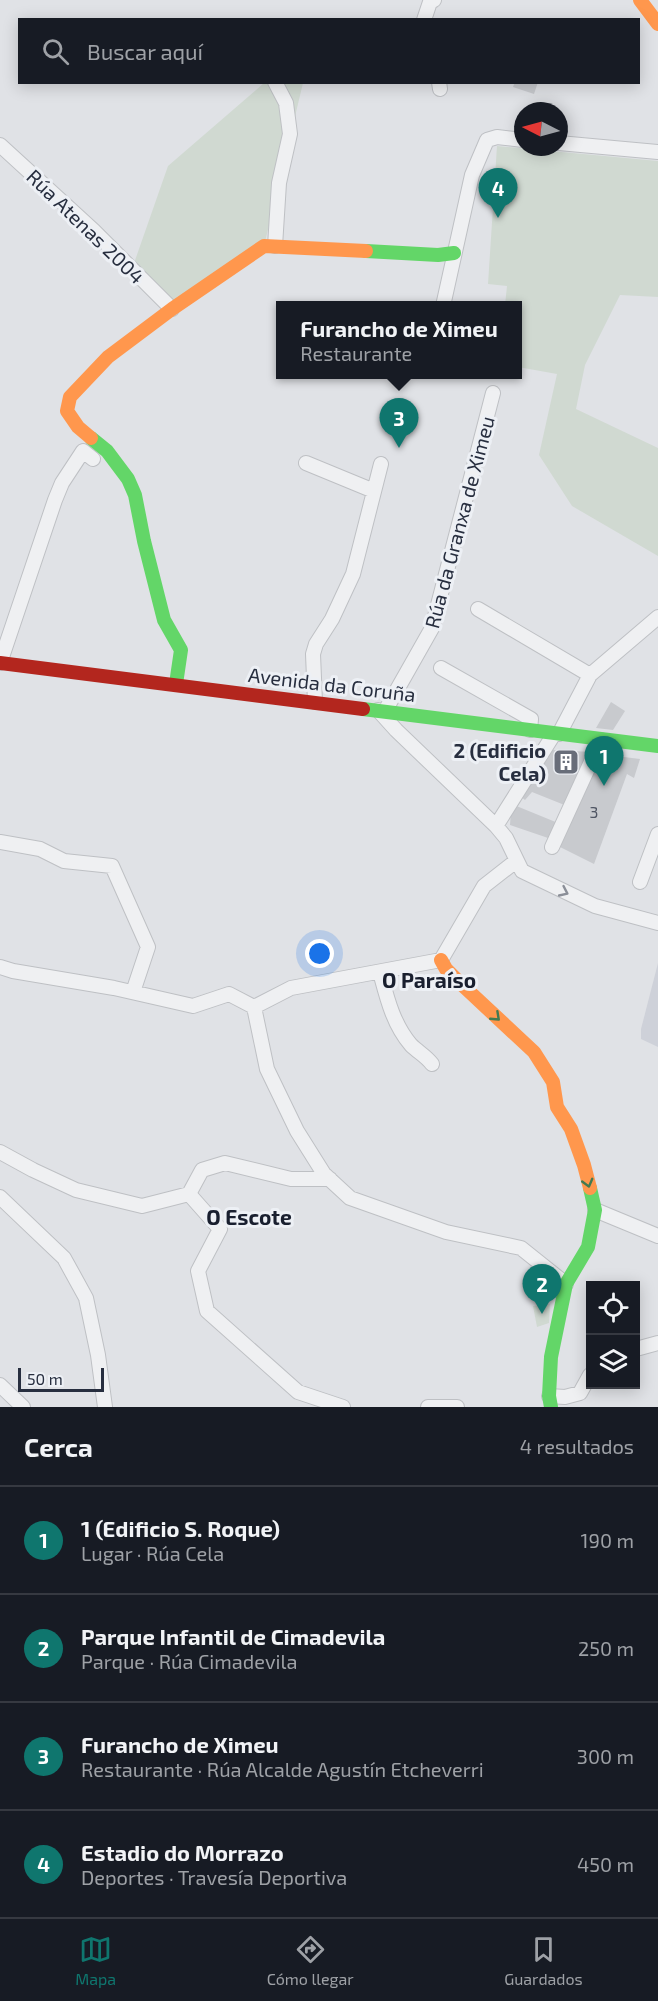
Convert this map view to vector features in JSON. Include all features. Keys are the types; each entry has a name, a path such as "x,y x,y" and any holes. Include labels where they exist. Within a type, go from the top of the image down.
{"street":[{"path":"425,18 430,2 434,0"},
{"path":"640,0 658,24"},
{"path":"275,246 279,183 290,134 286,103 276,84"},
{"path":"444,301 472,175 487,140 514,139"},
{"path":"568,144 658,152"},
{"name":"Rúa Atenas 2004","path":"0,145 94,231 172,309"},
{"path":"176,684 182,650 164,620 135,495 128,479 107,452 78,427 67,411 70,397 108,357 172,309 264,246 438,255 454,253"},
{"name":"Rúa da Granxa de Ximeu","path":"381,710 432,628 493,393"},
{"path":"0,663 62,483 83,451 93,459"},
{"path":"306,463 374,490"},
{"path":"315,702 313,654 353,574 381,464"},
{"path":"478,609 590,675"},
{"path":"496,826 556,734 590,675 658,617"},
{"name":"Avenida da Coruña","path":"0,663 658,746"},
{"path":"441,668 531,719 530,730"},
{"path":"381,710 396,730 496,826 506,838 522,872 595,906 658,923"},
{"path":"552,847 601,740"},
{"path":"640,882 658,834"},
{"path":"0,843 40,849 64,861 112,866 148,947 133,992"},
{"path":"254,1007 291,988 441,960 484,886 516,861"},
{"path":"441,960 446,969 459,982 534,1052 553,1082 557,1107 571,1129 584,1165 595,1209 588,1247 566,1284 551,1357 550,1401 579,1393 586,1382"},
{"path":"0,967 133,992 193,1006 229,994 254,1007"},
{"path":"380,972 394,1021 412,1046 425,1055 432,1064"},
{"path":"254,1007 267,1069 297,1131 324,1174 350,1198 446,1232 521,1248 566,1284"},
{"path":"0,1152 76,1190 142,1206 189,1194 202,1170 225,1163 291,1179 330,1179"},
{"path":"189,1194 220,1229 198,1271 207,1311 298,1392 343,1407"},
{"path":"0,1197 64,1258 86,1298 98,1355 105,1407"},
{"path":"595,1209 658,1236"},
{"path":"640,1348 658,1343"},
{"path":"0,1385 23,1407"},
{"path":"428,1407 457,1407"}],"shaded area":[{"path":"263,84 303,84 264,246 172,309 132,269 168,166"},
{"path":"497,146 514,148 514,156 568,156 568,153 658,161 658,297 620,295 585,365 576,409 658,448 658,556 572,506 539,455 557,374 522,368 522,301 505,301 507,286 488,284"},
{"path":"658,963 658,1047 641,1039 641,1029"},
{"path":"550,1304 549,1323 537,1327 533,1306"}],"building":[{"path":"514,84 537,84 534,94 513,87"},
{"path":"611,702 625,711 613,730 596,728"},
{"path":"551,750 593,752 567,806 532,792 525,800 520,796 534,772 538,772"},
{"path":"608,755 640,759 634,778 627,774 594,864 560,847 598,758"},
{"path":"514,805 558,823 551,839 510,825"}],"traffic: fast":[{"path":"366,251 438,255 454,253"},
{"path":"91,438 107,451 128,479 135,495 164,620 181,650 176,684"},
{"path":"363,709 658,746"},
{"path":"551,1407 549,1396 551,1357 566,1284 588,1247 595,1210 590,1188"}],"traffic: slow":[{"path":"640,0 658,24"},
{"path":"91,438 78,427 67,411 70,397 108,357 172,309 264,246 366,251"},
{"path":"441,960 446,969 459,982 534,1052 553,1082 557,1107 571,1129 590,1188"}],"traffic: jam":[{"path":"0,663 363,709"}],"place":[{"name":"Estadio do Morrazo","path":"498,218"},
{"name":"Furancho de Ximeu","path":"399,448"},
{"name":"2 (Edificio Cela)","path":"566,762"},
{"name":"1 (Edificio S. Roque)","path":"604,786"},
{"name":"Parque Infantil de Cimadevila","path":"542,1314"}],"district":[{"name":"O Paraíso","path":"429,979"},
{"name":"O Escote","path":"249,1216"}]}
